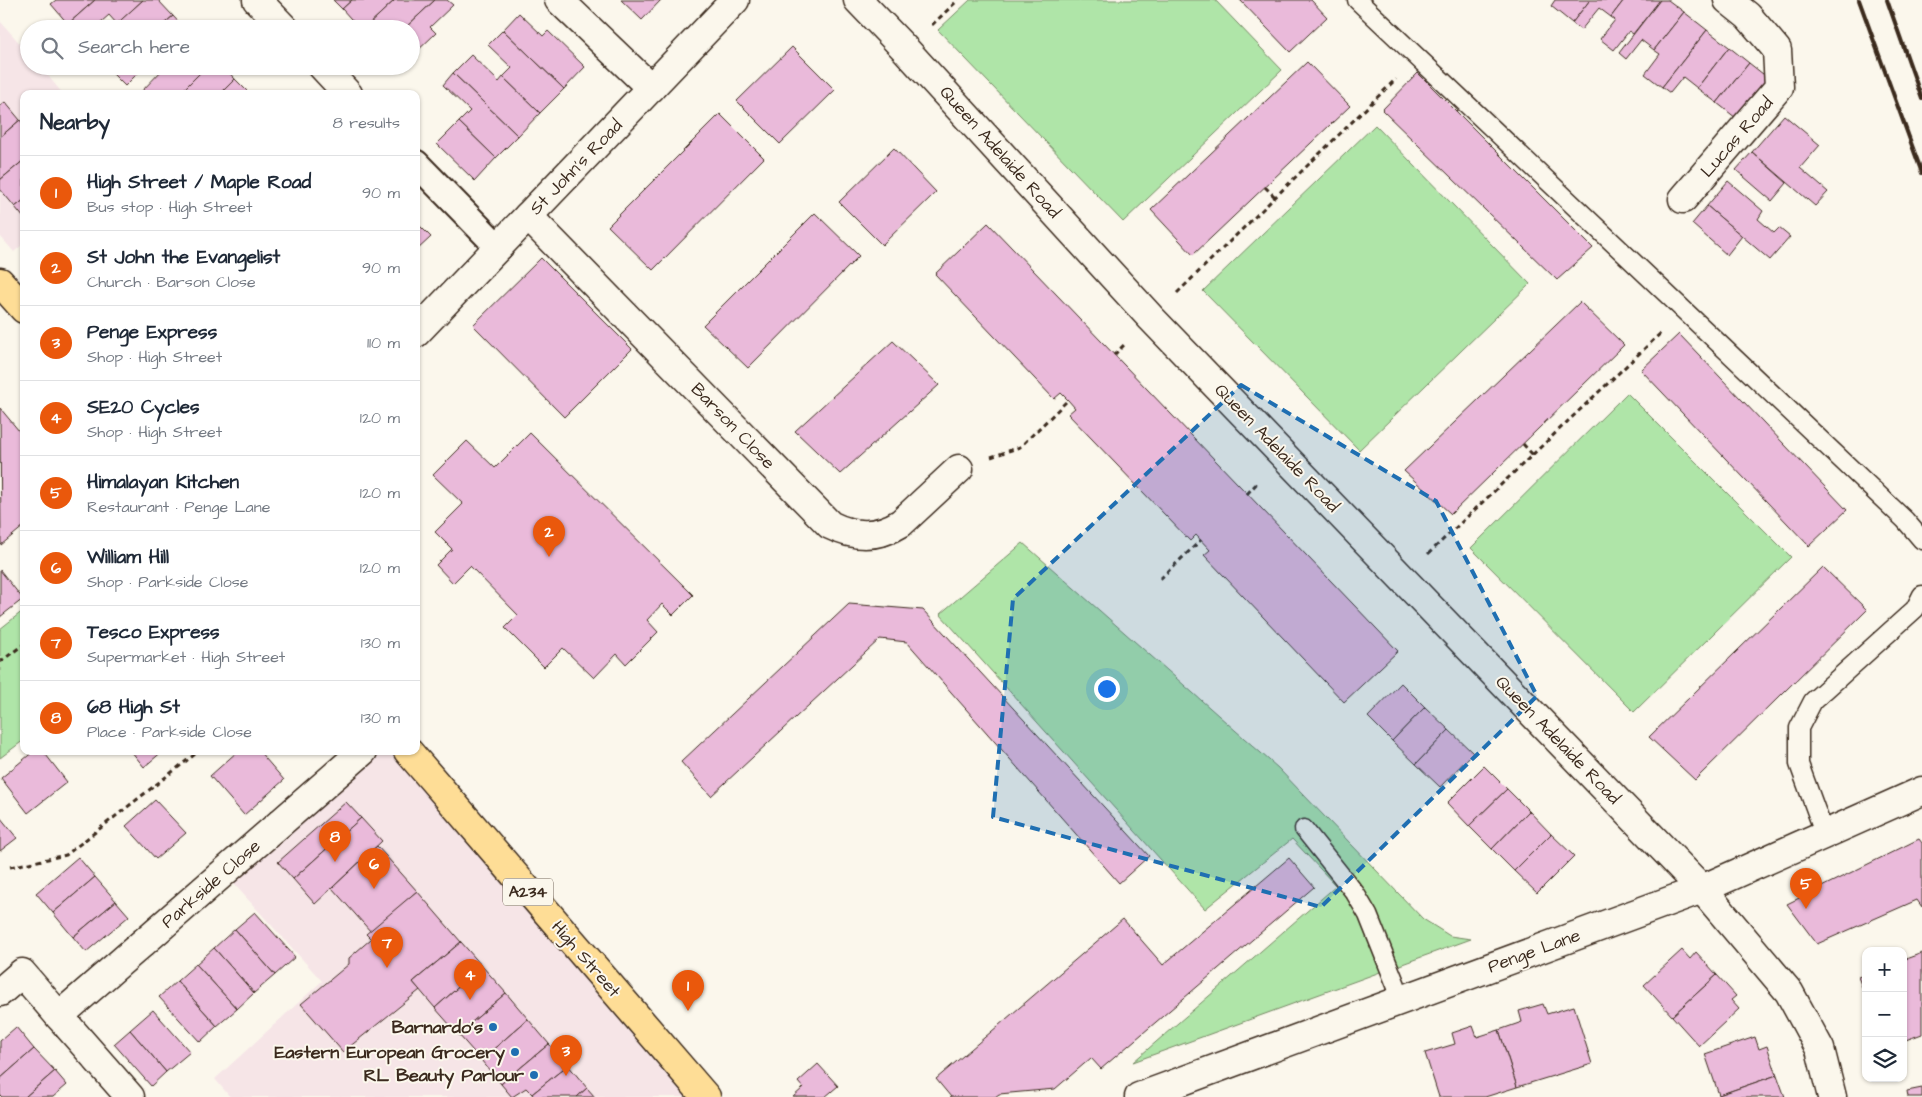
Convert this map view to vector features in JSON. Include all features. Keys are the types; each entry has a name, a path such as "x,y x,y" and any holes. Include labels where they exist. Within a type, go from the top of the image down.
{"main road":[{"path":"0,282 20,304"},
{"name":"High Street","path":"411,755 706,1097"}],"street":[{"path":"257,0 276,20"},
{"path":"559,0 651,88"},
{"name":"St John's Road","path":"420,329 735,0"},
{"name":"Queen Adelaide Road","path":"858,0 1151,318 1702,889 1789,992 1820,1049 1832,1097"},
{"name":"Lucas Road","path":"1683,200 1779,87 1777,50 1748,16 1728,0"},
{"path":"330,75 344,90"},
{"path":"420,167 499,248"},
{"name":"Barson Close","path":"528,216 830,524 847,533 864,534 891,530 959,469"},
{"name":"Parkside Close","path":"59,1016 358,755"},
{"name":"Penge Lane","path":"1139,1097 1702,889 1921,793"},
{"path":"0,992 22,973 130,1097"}],"lane":[{"path":"1358,0 1898,513 1922,540"},
{"path":"1826,835 1799,764 1799,728 1813,701 1915,610 1922,595"},
{"path":"1304,829 1355,892 1368,915 1402,1000"}],"path":[{"path":"1151,318 1418,58"},
{"path":"1265,187 1275,197"},
{"path":"1403,579 1684,311"},
{"path":"959,469 1020,447 1068,400"},
{"path":"1523,444 1533,455"},
{"path":"1160,578 1201,540"},
{"path":"0,662 20,647"},
{"path":"10,867 66,855 195,755"}],"highlighted area":[{"path":"1241,385 1436,501 1537,696 1321,907 993,817 1013,599"}],"shaded area":[{"path":"0,21 20,44 20,75 47,75 60,90 20,90 20,247 14,252 0,236"},
{"path":"358,755 411,755 706,1097 230,1097 215,1079 322,981 224,873"}],"green space":[{"path":"970,0 1215,0 1282,70 1123,222 938,30"},
{"path":"1375,125 1530,284 1359,450 1203,291"},
{"path":"1627,393 1791,557 1634,712 1471,548"},
{"path":"1023,543 1278,768 1423,919 1450,936 1471,939 1133,1062 1336,886 1292,839 1205,909 940,614"},
{"path":"20,613 20,743 0,758 0,629"}],"building":[{"path":"56,0 95,0 72,20 65,20 51,4"},
{"path":"95,0 143,0 121,20 113,20 109,15 103,20 72,20"},
{"path":"143,0 158,0 173,16 168,20 121,20"},
{"path":"333,0 352,0 342,9"},
{"path":"352,0 395,0 374,20 352,20 342,9"},
{"path":"395,0 435,0 414,20 374,20"},
{"path":"435,0 447,0 453,5 430,27 436,33 420,48 420,20 414,20"},
{"path":"621,0 661,0 642,20"},
{"path":"1240,0 1311,0 1327,17 1290,52"},
{"path":"1555,0 1590,0 1572,23 1551,6"},
{"path":"1590,0 1624,0 1611,17 1599,8 1581,30 1572,23"},
{"path":"1624,0 1660,0 1633,34 1629,31 1614,50 1600,39 1615,20 1611,17"},
{"path":"1660,0 1668,0 1684,12 1654,50 1641,40 1626,59 1619,53"},
{"path":"1684,12 1707,30 1662,87 1645,74 1660,54 1654,50"},
{"path":"519,13 543,36 548,31 585,67 564,89 503,30"},
{"path":"173,16 177,20 168,20"},
{"path":"503,30 564,89 540,113 503,77 512,68 488,45"},
{"path":"1707,30 1729,47 1697,88 1683,77 1670,93 1662,87"},
{"path":"792,47 835,90 780,144 737,101"},
{"path":"1729,47 1749,63 1717,103 1697,88"},
{"path":"471,55 499,82 503,77 540,113 518,136 453,73"},
{"path":"1307,62 1350,106 1193,255 1151,210"},
{"path":"1749,63 1768,78 1736,118 1717,103"},
{"path":"453,73 518,136 496,158 459,122 470,111 443,85"},
{"path":"1418,73 1593,248 1557,280 1382,110"},
{"path":"114,75 136,75 125,86"},
{"path":"157,75 198,75 183,90 143,90"},
{"path":"198,75 231,75 235,79 224,90 183,90"},
{"path":"235,79 246,90 224,90"},
{"path":"5,102 20,120 0,137 0,106"},
{"path":"720,114 764,158 653,270 608,226"},
{"path":"1784,115 1820,145 1800,168 1828,192 1815,206 1752,152"},
{"path":"20,120 20,163 0,180 0,137"},
{"path":"459,122 496,158 475,181 437,144"},
{"path":"894,148 936,192 882,245 839,202"},
{"path":"1752,152 1787,183 1772,201 1736,170"},
{"path":"20,163 20,203 15,207 0,189 0,180"},
{"path":"1728,181 1763,211 1758,219 1774,233 1779,228 1790,237 1770,260 1707,206"},
{"path":"20,203 20,213 15,207"},
{"path":"1707,206 1742,236 1727,255 1692,224"},
{"path":"815,213 859,256 748,368 703,325"},
{"path":"988,223 1398,651 1344,702 1204,555 1210,550 1196,535 1190,541 1068,414 1075,408 1068,400 1061,393 1054,399 935,274"},
{"path":"420,226 431,237 420,247"},
{"path":"541,258 632,349 564,417 473,325"},
{"path":"1580,302 1624,345 1451,514 1404,471"},
{"path":"1679,334 1847,510 1809,546 1641,370"},
{"path":"893,341 939,385 840,474 795,431"},
{"path":"0,408 20,432 20,529 1,545"},
{"path":"530,433 693,595 673,615 662,604 647,620 658,632 626,664 617,654 594,678 563,648 544,667 505,628 518,615 470,566 453,583 436,565 452,549 435,532 463,504 433,475 467,441 495,468"},
{"path":"1823,567 1867,610 1695,780 1649,737"},
{"path":"0,570 20,595 20,601 0,617"},
{"path":"849,604 923,610 1149,856 1119,883 907,642 880,639 711,796 681,762"},
{"path":"1401,683 1425,707 1392,741 1368,717"},
{"path":"1425,707 1449,730 1416,764 1392,741"},
{"path":"1449,730 1473,753 1440,787 1416,764"},
{"path":"29,755 46,755 67,782 28,813 1,778"},
{"path":"134,755 158,755 144,767"},
{"path":"234,755 262,755 284,780 244,815 210,776"},
{"path":"1484,766 1507,789 1469,826 1447,803"},
{"path":"1507,789 1529,811 1492,849 1469,826"},
{"path":"155,800 186,833 156,859 126,826"},
{"path":"346,802 361,818 293,879 278,862"},
{"path":"1529,811 1551,834 1514,871 1492,849"},
{"path":"0,817 17,838 0,851"},
{"path":"361,818 382,841 315,904 293,879"},
{"path":"1551,834 1574,856 1537,893 1514,871"},
{"path":"1919,839 1922,843 1922,907 1917,900 1817,944 1787,904"},
{"path":"377,846 417,891 371,932 332,888"},
{"path":"78,857 95,877 53,913 36,893"},
{"path":"1289,858 1314,887 1101,1069 1091,1058 1055,1089 999,1094 995,1097 951,1097 936,1079 1123,919 1163,965"},
{"path":"95,877 116,901 73,937 53,913"},
{"path":"417,891 461,942 413,982 420,990 343,1052 301,1004 349,964 349,958 371,939 366,934"},
{"path":"116,901 129,916 86,952 73,937"},
{"path":"255,912 295,957 275,975 235,929"},
{"path":"235,929 275,975 254,993 214,948"},
{"path":"461,942 482,966 435,1008 413,982"},
{"path":"214,948 254,993 237,1009 196,964"},
{"path":"1682,950 1690,959 1696,952 1717,975 1672,1016 1644,985"},
{"path":"1922,953 1922,1034 1907,1040 1907,992 1907,959"},
{"path":"196,964 237,1009 217,1026 177,981"},
{"path":"482,966 506,993 458,1034 435,1008"},
{"path":"1717,975 1736,996 1731,1000 1739,1009 1699,1046 1672,1016"},
{"path":"1862,976 1862,987 1858,977"},
{"path":"177,981 217,1026 200,1042 159,997"},
{"name":"Barnardo's","path":"506,993 528,1019 481,1060 458,1034"},
{"path":"1543,1004 1547,1014 1574,1006 1592,1064 1517,1087 1499,1030 1522,1022 1519,1011"},
{"path":"153,1010 190,1052 166,1072 130,1030"},
{"name":"Eastern European Grocery","path":"528,1019 549,1044 501,1084 481,1060"},
{"path":"1473,1026 1477,1037 1499,1030 1517,1087 1485,1097 1439,1097 1425,1053 1455,1044 1452,1033"},
{"path":"16,1027 34,1049 0,1079 0,1041"},
{"path":"130,1030 166,1072 151,1086 114,1044"},
{"path":"1755,1037 1759,1049 1767,1046 1777,1075 1719,1095 1705,1054"},
{"name":"RL Beauty Parlour","path":"549,1044 568,1065 532,1094 526,1088 512,1097 501,1084"},
{"path":"34,1049 55,1071 25,1097 2,1097 0,1095 0,1079"},
{"path":"818,1064 838,1086 825,1097 793,1097 803,1088 798,1082"},
{"path":"568,1065 587,1088 577,1097 534,1097 532,1094"},
{"path":"55,1071 67,1085 53,1097 25,1097"},
{"path":"1777,1075 1785,1097 1720,1097 1719,1095"},
{"path":"587,1088 595,1097 577,1097"},
{"path":"1922,1088 1922,1097 1908,1097 1907,1091"}],"railway":[{"path":"1859,0 1922,173"},
{"path":"1887,0 1922,99"}],"place":[{"name":"St John the Evangelist","path":"549,557"},
{"name":"68 High St","path":"335,862"},
{"name":"William Hill","path":"374,889"},
{"name":"Himalayan Kitchen","path":"1806,909"},
{"name":"Tesco Express","path":"387,968"},
{"name":"SE20 Cycles","path":"470,1000"},
{"name":"High Street / Maple Road","path":"688,1011"},
{"name":"Barnardo's","path":"493,1027"},
{"name":"Eastern European Grocery","path":"515,1052"},
{"name":"RL Beauty Parlour","path":"534,1075"},
{"name":"Penge Express","path":"566,1076"}]}
